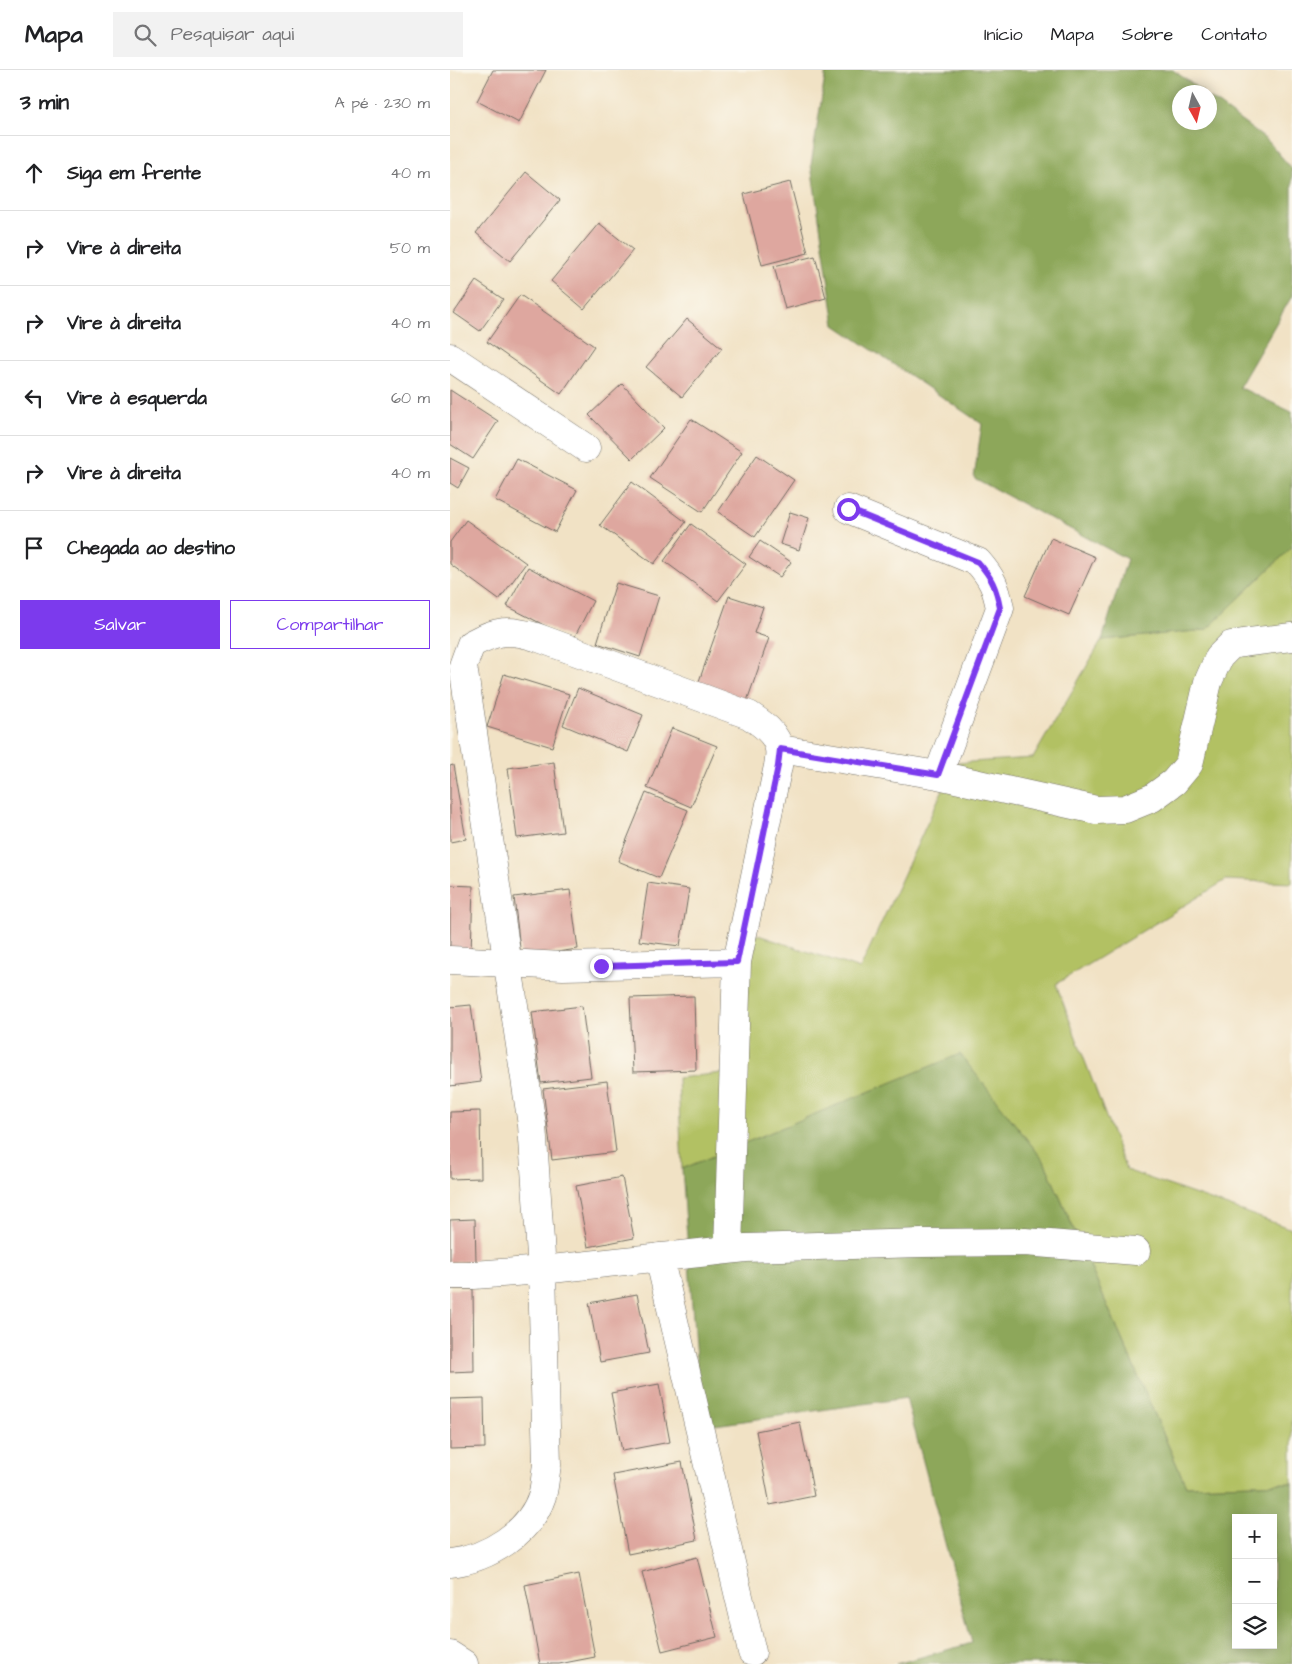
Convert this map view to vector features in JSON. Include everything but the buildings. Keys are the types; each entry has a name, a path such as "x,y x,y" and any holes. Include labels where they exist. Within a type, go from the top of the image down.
{"street":[{"path":"450,357 586,448"},
{"path":"848,509 978,562 989,575 996,588 1000,608 938,775"},
{"path":"450,1563 459,1562 500,1547 526,1524 541,1497 547,1465 542,1270 532,1125 463,666 471,644 490,634 518,631 536,636 749,715 765,726 775,738 780,749 737,962 728,1250"},
{"path":"780,749 938,775 1096,810 1125,809 1152,798 1174,782 1190,764 1208,682 1219,657 1231,646 1292,637"},
{"path":"450,960 563,966 737,962"},
{"path":"450,1275 542,1270 728,1250 922,1243 1025,1242 1136,1251"},
{"path":"659,1257 752,1652"},
{"path":"450,1655 464,1664"}],"green space":[{"path":"826,70 1173,70 1193,85 1172,85 1172,130 1217,130 1217,103 1268,141 1292,169 1292,296 1239,387 1292,412 1292,547 1206,630 1102,640 1127,559 974,478 982,424 835,325 811,165"},
{"path":"1292,547 1292,883 1226,880 1056,984 1126,1170 1292,1229 1292,1483 1186,1486 1044,1161 960,1055 682,1169 678,1078 740,1071 752,933 860,969 955,763 1033,758 1102,640 1206,630"},
{"path":"960,1054 1044,1161 1186,1486 1292,1483 1292,1664 896,1664 972,1643 906,1398 701,1427 682,1169"}],"route":[{"path":"601,966 737,962 780,749 938,775 1000,608 996,588 989,575 978,562 848,509"}]}
